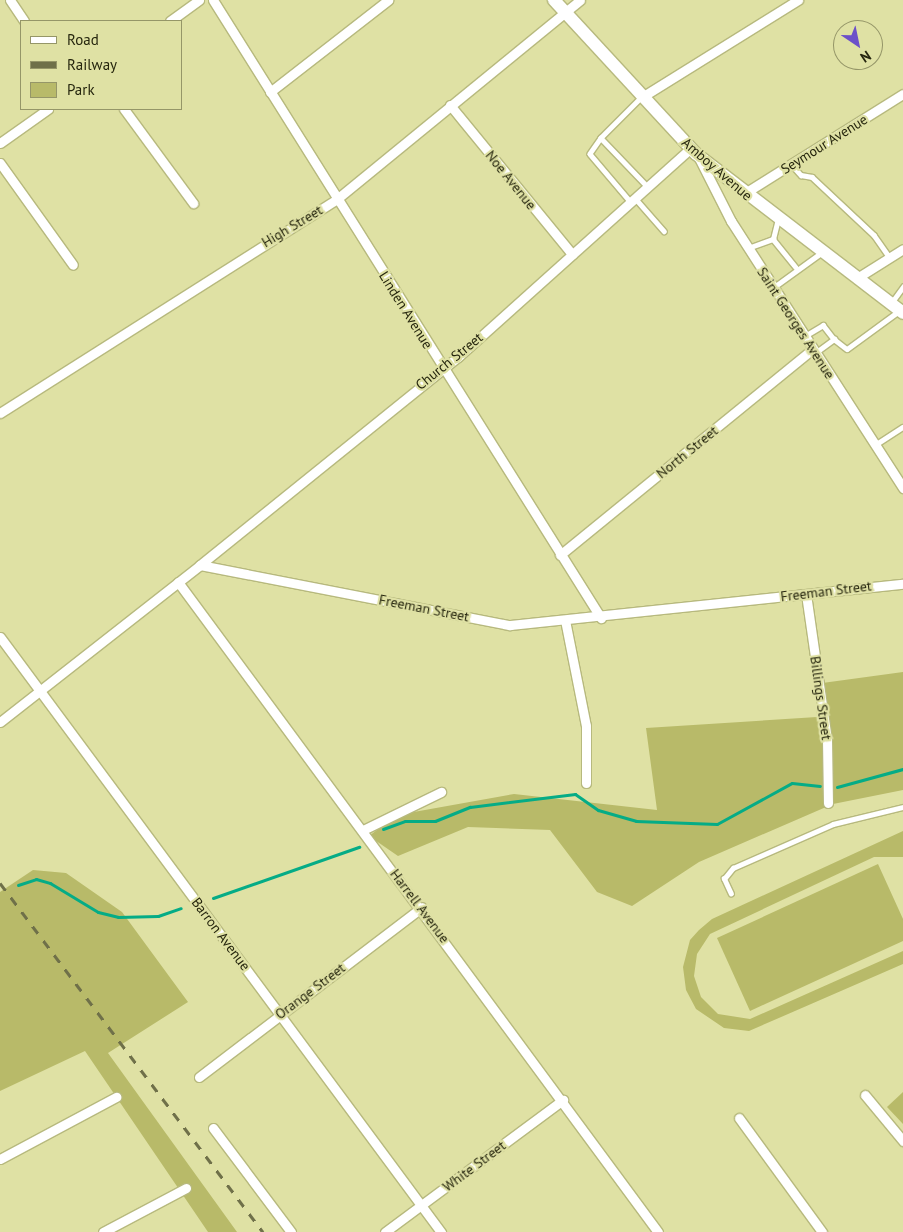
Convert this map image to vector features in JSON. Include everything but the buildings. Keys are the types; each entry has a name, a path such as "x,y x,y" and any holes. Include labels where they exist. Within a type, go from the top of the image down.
{"main road":[{"name":"Amboy Avenue","path":"554,0 642,98 694,151 778,219 898,309"}],"street":[{"path":"10,0 23,20"},
{"path":"171,20 200,0"},
{"name":"Linden Avenue","path":"213,0 442,368 601,618"},
{"path":"270,92 388,0"},
{"name":"High Street","path":"0,413 338,199 564,11 580,0"},
{"path":"642,98 798,0"},
{"name":"Seymour Avenue","path":"745,193 903,94"},
{"name":"Noe Avenue","path":"450,105 572,254"},
{"path":"0,143 47,110"},
{"path":"125,110 193,203"},
{"name":"Church Street","path":"200,565 442,368 647,186 694,151"},
{"name":"Saint Georges Avenue","path":"694,151 748,248 903,488"},
{"path":"0,163 73,265"},
{"path":"857,278 903,250"},
{"name":"North Street","path":"560,555 814,351"},
{"path":"0,722 200,565"},
{"name":"Freeman Street","path":"200,565 510,625 601,618 903,584"},
{"name":"Harrell Avenue","path":"178,582 422,907 658,1232"},
{"name":"Billings Street","path":"806,594 828,740 828,803"},
{"path":"565,620 586,726 586,784"},
{"name":"Barron Avenue","path":"0,637 281,1013 441,1232"},
{"path":"363,830 441,792"},
{"name":"Orange Street","path":"199,1077 422,907"},
{"path":"865,1095 903,1141"},
{"path":"0,1159 116,1097"},
{"name":"White Street","path":"385,1232 563,1100"},
{"path":"739,1118 822,1232"},
{"path":"213,1128 291,1232"},
{"path":"103,1232 186,1188"}],"lane":[{"path":"642,98 601,138 590,154 632,200 664,231"},
{"path":"601,138 647,186"},
{"path":"791,164 800,175 812,177 874,235 890,258"},
{"path":"773,239 778,219"},
{"path":"748,248 773,239"},
{"path":"773,239 796,267"},
{"path":"774,287 796,267 822,252"},
{"path":"805,336 823,325 834,339 847,349 898,309 903,287"},
{"path":"814,351 834,339"},
{"path":"874,445 903,426"},
{"path":"731,894 724,879 733,868 833,824 903,807"}],"green space":[{"path":"903,672 903,790 833,804 699,862 632,906 597,892 550,830 468,827 398,856 369,836 397,815 514,794 657,810 646,728 817,717 815,684"},
{"path":"903,831 903,857 874,857 710,934 697,954 694,976 701,997 718,1014 750,1019 903,951 903,964 749,1031 724,1028 696,1009 686,990 683,967 690,940 699,930 712,919"},
{"path":"878,864 903,919 903,941 750,1011 717,938"},
{"path":"33,870 66,873 122,912 188,1002 108,1053 237,1232 208,1232 85,1051 0,1091 0,892"},
{"path":"903,1092 903,1124 887,1107"}],"waterway":[{"path":"837,787 903,769"},
{"path":"383,829 405,821 435,821 470,807 575,794 598,810 636,821 717,824 792,783 820,786"},
{"path":"213,898 359,847"},
{"path":"18,885 36,879 50,883 98,912 118,917 158,916 181,908"}],"railway":[{"path":"0,883 263,1232"}]}
